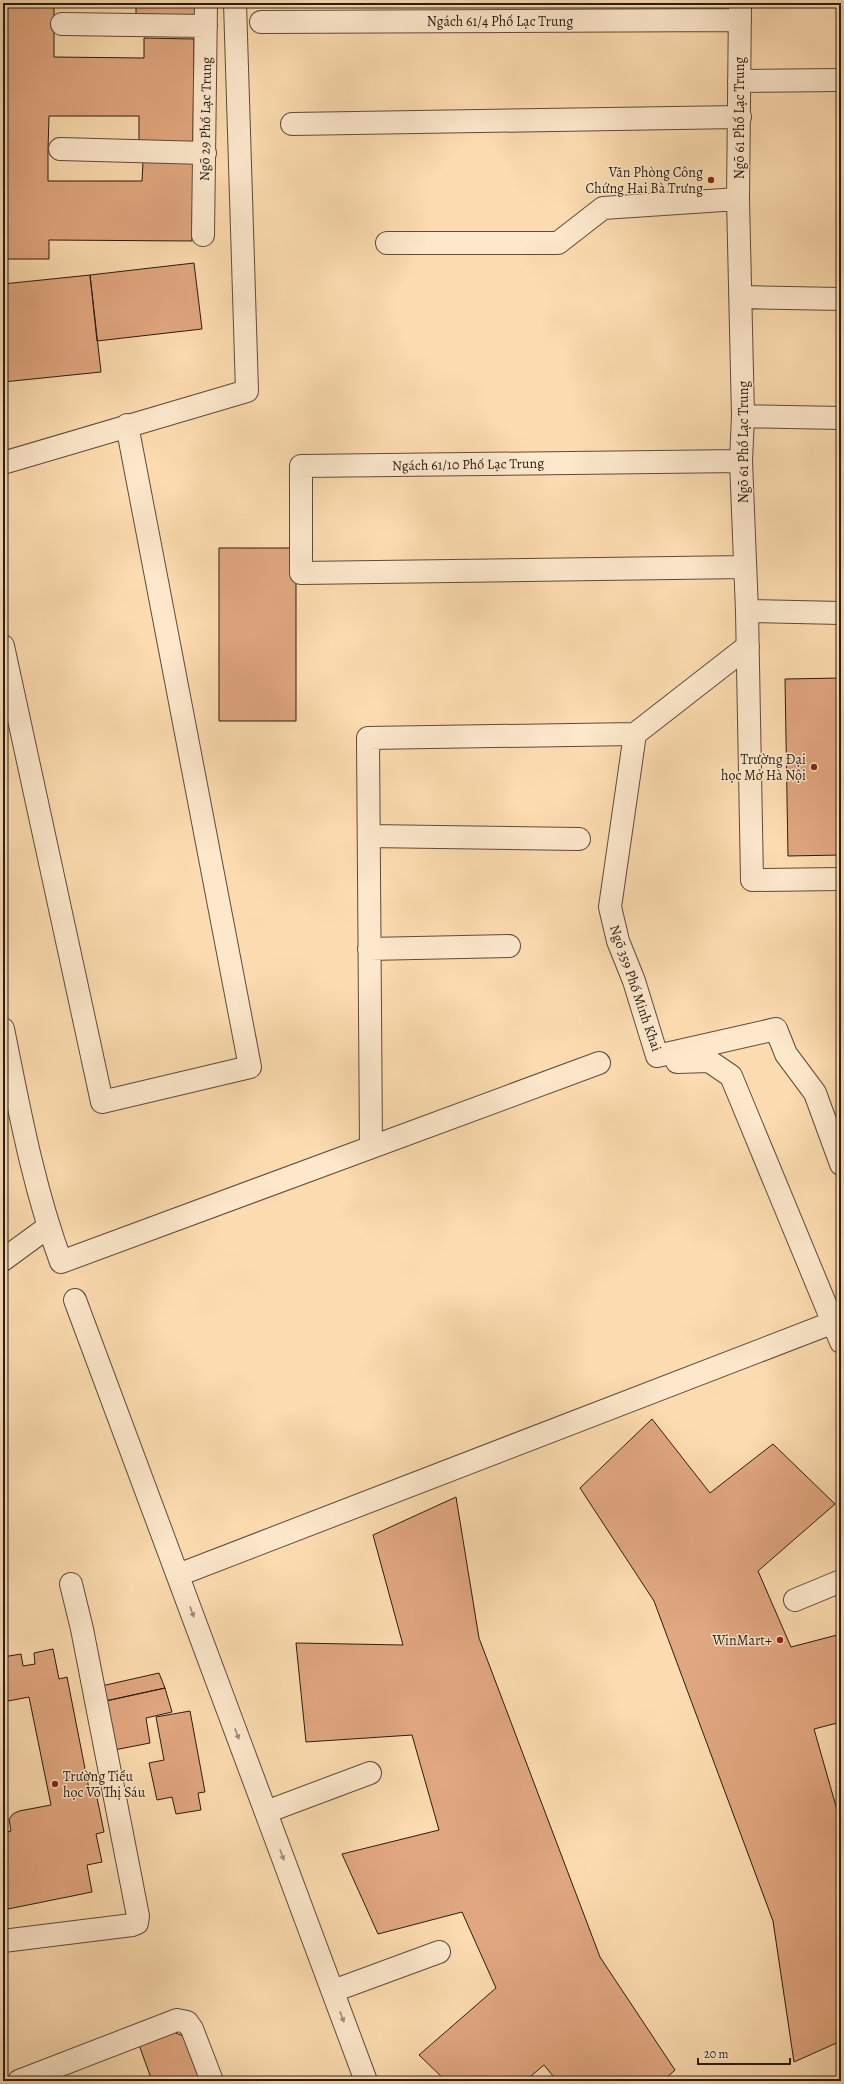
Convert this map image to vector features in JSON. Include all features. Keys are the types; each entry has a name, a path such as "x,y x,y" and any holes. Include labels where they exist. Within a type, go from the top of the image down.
{"street":[{"name":"Ngõ 29 Phố Lạc Trung","path":"203,235 206,3"},
{"path":"3,463 128,425 247,392 235,3"},
{"name":"Ngách 61/4 Phố Lạc Trung","path":"261,22 740,12"},
{"name":"Ngõ 61 Phố Lạc Trung","path":"740,12 738,199 743,416 742,460 748,646 752,880 841,879"},
{"path":"62,24 206,26"},
{"path":"739,80 841,80"},
{"path":"292,124 740,117"},
{"path":"60,149 205,153"},
{"path":"387,243 558,243 603,208 738,199"},
{"path":"741,298 841,298"},
{"path":"743,416 841,418"},
{"path":"3,646 102,1102 250,1067 128,425"},
{"name":"Ngách 61/10 Phố Lạc Trung","path":"742,460 301,466 301,573 745,567"},
{"path":"747,611 841,613"},
{"path":"371,1147 368,738 635,734 748,646"},
{"name":"Ngõ 359 Phố Minh Khai","path":"635,734 610,907 618,941 634,981 657,1056 776,1029 786,1054 815,1092 841,1164"},
{"path":"369,836 579,839"},
{"path":"369,949 509,946"},
{"path":"3,1029 34,1177 48,1227 61,1262 599,1063"},
{"path":"178,1575 837,1332 730,1076 709,1061 673,1062 665,1055"},
{"path":"3,1260 48,1227"},
{"path":"75,1300 366,2081"},
{"path":"795,1600 841,1581"},
{"path":"3,1941 132,1925 137,1923 138,1916 82,1629 71,1584"},
{"path":"266,1812 370,1773"},
{"path":"333,1991 439,1952"},
{"path":"18,2081 177,2020 187,2022 192,2029 212,2081"}],"building":[{"path":"3,3 54,3 54,57 144,58 144,38 194,39 193,142 139,142 139,116 49,116 48,150 48,181 142,181 143,162 193,162 192,241 49,240 49,259 3,259"},
{"path":"136,3 197,3 197,19 136,18"},
{"path":"194,263 202,329 97,341 90,275"},
{"path":"90,275 101,372 3,382 3,284"},
{"path":"219,548 296,548 296,721 219,721"},
{"name":"Trường Đại học Mở Hà Nội","path":"841,678 841,855 788,856 785,679"},
{"path":"652,1419 710,1493 773,1444 835,1504 758,1571 791,1647 841,1634 841,1722 814,1729 841,1824 841,2041 794,2062 773,1921 654,1601 580,1488"},
{"path":"456,1497 479,1638 600,1957 675,2070 663,2081 557,2081 544,2065 525,2081 446,2081 419,2055 496,1988 462,1912 378,1934 342,1854 439,1830 412,1735 306,1742 296,1643 403,1645 373,1535"},
{"path":"53,1649 59,1679 67,1677 90,1794 96,1793 104,1832 96,1834 102,1862 87,1865 92,1892 3,1910 3,1833 11,1831 9,1819 13,1814 19,1811 51,1805 29,1697 3,1702 3,1657 21,1654 23,1666 35,1664 34,1653"},
{"path":"159,1673 165,1688 101,1702 97,1687"},
{"path":"165,1688 172,1712 146,1718 150,1743 109,1751 101,1702"},
{"path":"190,1711 205,1792 198,1793 201,1810 176,1814 172,1797 157,1800 149,1763 164,1760 156,1717"},
{"path":"169,2030 183,2036 200,2081 152,2081 138,2042"}],"place":[{"name":"Văn Phòng Công Chứng Hai Bà Trưng","path":"711,180"},
{"name":"Trường Đại học Mở Hà Nội","path":"814,767"},
{"name":"WinMart+","path":"780,1640"},
{"name":"Trường Tiểu học Võ Thị Sáu","path":"55,1784"}]}
